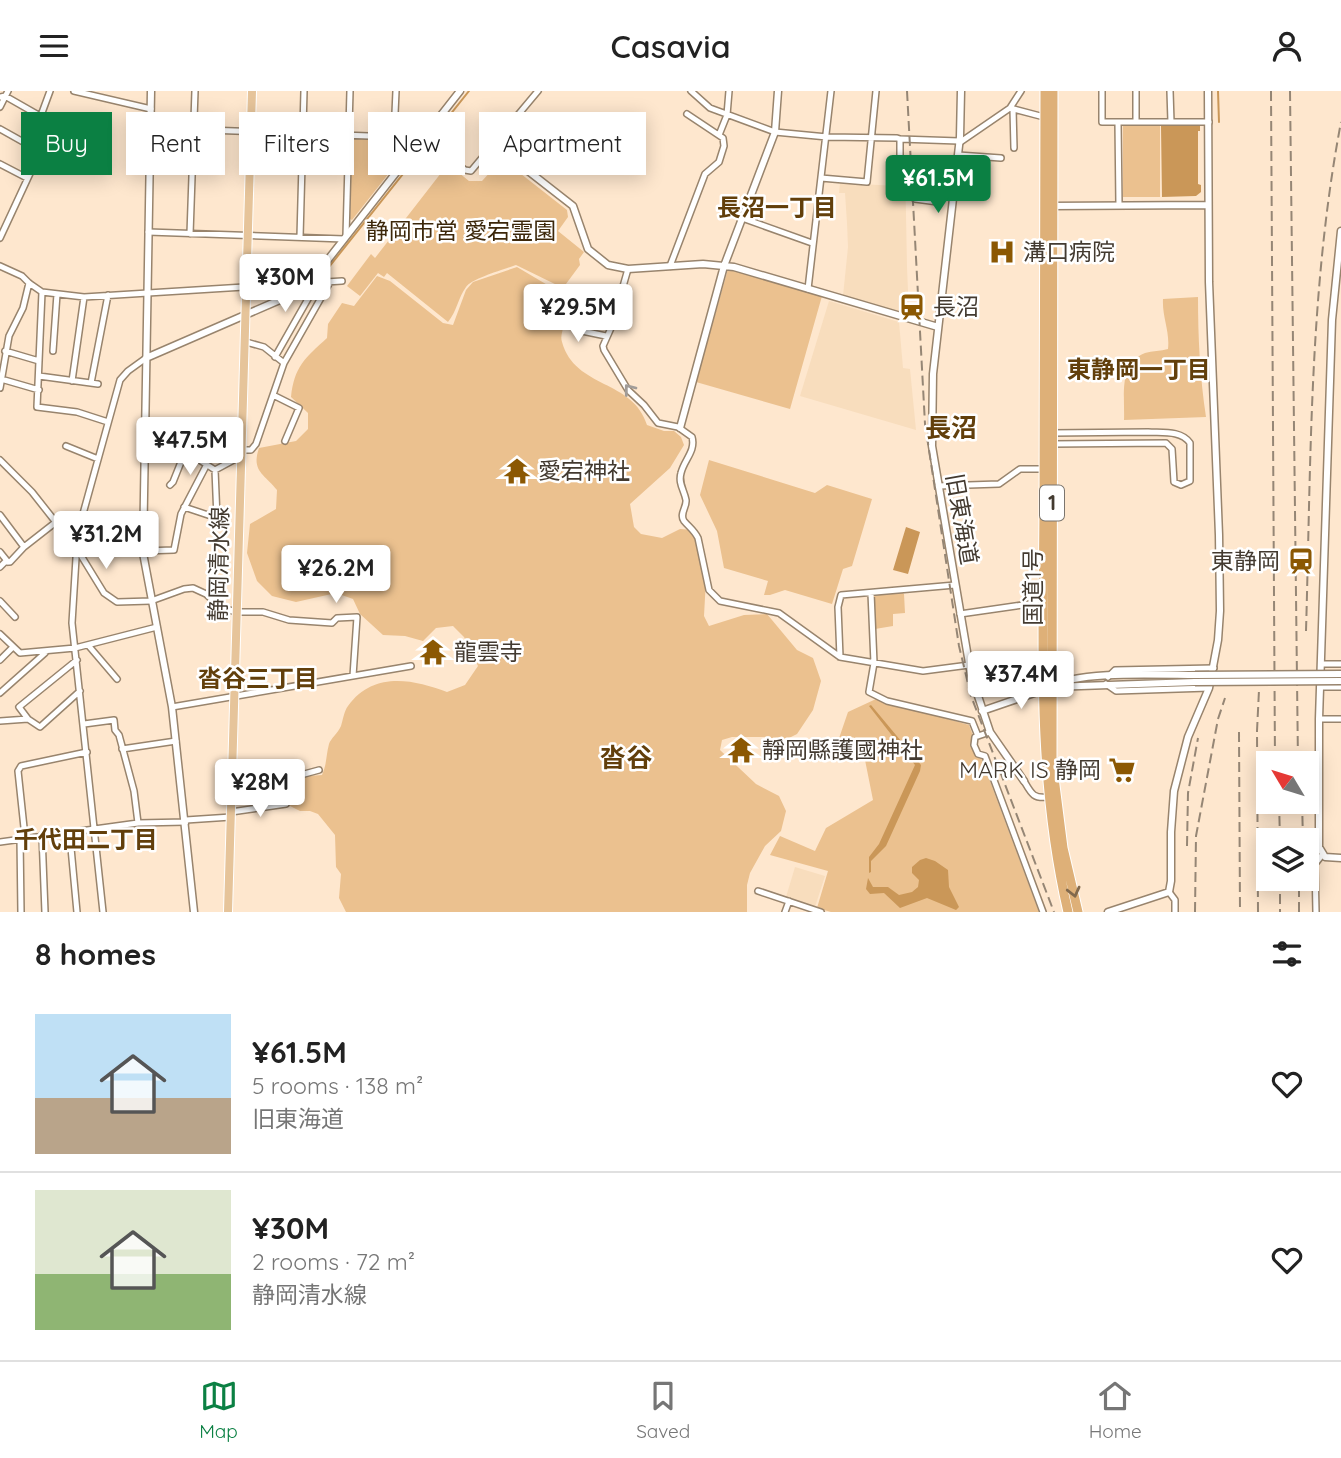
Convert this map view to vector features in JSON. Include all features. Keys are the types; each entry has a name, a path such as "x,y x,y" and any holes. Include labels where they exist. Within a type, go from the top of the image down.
{"highway":[{"name":"国道1号","path":"1045,91 1049,206"},
{"name":"国道1号","path":"1053,91 1049,206 1048,797 1058,870 1068,912"},
{"name":"国道1号","path":"1050,439 1045,469 1044,602 1047,688 1055,795 1063,848 1079,912"}],"main road":[{"name":"静岡清水線","path":"251,112 252,91"},
{"name":"静岡清水線","path":"228,912 249,175"}],"street":[{"path":"42,112 50,91"},
{"path":"74,91 151,109"},
{"path":"116,101 118,91"},
{"path":"151,91 151,112"},
{"path":"194,112 195,91"},
{"path":"304,91 304,112"},
{"path":"350,91 350,112"},
{"path":"395,112 396,91"},
{"path":"444,112 460,91"},
{"path":"521,112 538,91"},
{"path":"691,91 704,105 775,132 827,137 959,142 1012,109 1045,117"},
{"path":"719,135 727,115 729,91"},
{"path":"680,428 724,265 775,132 778,91"},
{"path":"808,289 831,91"},
{"path":"821,178 867,182 876,91"},
{"name":"旧東海道","path":"961,91 958,155 938,327 931,422 938,486 969,665 982,711 990,732 1033,796 1048,797"},
{"path":"1014,148 1012,109 1021,91"},
{"path":"1102,91 1102,122 1209,122"},
{"path":"1136,91 1136,122"},
{"path":"1170,91 1171,122"},
{"path":"1169,892 1172,810 1177,776 1188,737 1209,688 1218,640 1220,577 1210,372 1208,91"},
{"path":"0,107 4,95 33,112"},
{"path":"670,265 705,174 719,162 723,153 724,141 719,135 687,114"},
{"path":"1118,122 1119,205"},
{"path":"0,129 21,141"},
{"path":"900,139 901,156"},
{"path":"958,155 1000,158"},
{"path":"465,170 471,171 479,162"},
{"path":"0,164 27,178"},
{"path":"0,238 29,175"},
{"path":"149,175 143,551 172,707 194,912"},
{"path":"190,234 192,175"},
{"path":"300,237 302,175"},
{"path":"345,237 347,175"},
{"path":"275,357 313,283 345,237 395,175"},
{"path":"533,175 573,206 584,242 593,254 608,265 628,269 670,265 724,265 938,327"},
{"path":"915,199 938,202 946,187 954,186"},
{"path":"1049,206 1208,205"},
{"path":"742,218 812,243"},
{"path":"1341,231 1332,320 1319,719 1319,847 1322,855 1327,858 1341,858"},
{"path":"148,232 345,237"},
{"path":"0,266 22,276 42,292 84,297 342,281"},
{"path":"628,269 604,350 628,390 658,423 689,432 694,441 680,475 681,489 686,501 682,516 698,538 709,590 715,597 726,603 779,613 840,657 923,671 969,665"},
{"path":"215,470 241,453 251,450 256,444 284,363 330,282"},
{"path":"0,388 9,336 23,308 29,283"},
{"path":"103,912 72,623 81,521 120,380 146,358 305,289 313,283"},
{"path":"42,292 37,407 78,412 108,422"},
{"path":"53,351 57,293"},
{"path":"39,376 95,384 108,295"},
{"path":"72,381 84,297"},
{"path":"577,318 582,331 606,336"},
{"path":"246,342 264,348 284,363"},
{"path":"5,351 39,361"},
{"path":"1,379 38,390"},
{"path":"273,395 299,408 285,441"},
{"path":"1147,432 1181,434 1190,443 1191,476 1186,484 1174,482 1172,449 1156,442 1050,439 1147,432"},
{"path":"1169,446 1181,434"},
{"path":"145,438 176,446 215,470"},
{"path":"66,446 98,459"},
{"path":"170,485 185,452"},
{"path":"0,460 32,492 77,549 104,593 117,602 151,601 193,588 206,594 221,608 237,612 263,612 289,620 332,623 337,618 356,617 353,676"},
{"path":"143,551 174,550 181,514 206,466"},
{"path":"0,474 6,468"},
{"path":"938,486 999,484 1020,469 1045,469"},
{"path":"184,507 217,518 215,470"},
{"path":"0,515 24,547"},
{"path":"0,567 56,522"},
{"path":"0,552 8,562"},
{"path":"840,657 838,607 841,595 955,585"},
{"path":"871,593 874,663 869,692 887,701 972,721 978,736"},
{"path":"0,601 15,617"},
{"path":"960,614 1044,602"},
{"path":"0,635 20,653 46,652 75,648 156,627"},
{"path":"88,645 117,679"},
{"path":"0,660 13,647"},
{"path":"0,692 46,652"},
{"path":"77,660 19,707 28,719 40,727 80,691"},
{"path":"1321,664 1341,664"},
{"path":"172,707 411,667"},
{"path":"1107,680 1115,670 1214,668"},
{"path":"982,711 1047,688 1107,680 1341,674"},
{"path":"1195,678 1341,681"},
{"path":"1107,680 1116,691 1209,688"},
{"path":"1320,687 1341,687"},
{"path":"0,721 28,719"},
{"path":"1319,719 1341,719"},
{"path":"84,724 114,720 134,791 138,823"},
{"path":"990,732 974,740 976,751 985,756 1043,912"},
{"path":"122,749 176,741"},
{"path":"21,912 23,837 18,771 21,766 87,752"},
{"path":"277,805 275,786 279,775 297,776 319,770"},
{"path":"0,842 138,823 186,821 286,804"},
{"path":"42,835 45,912"},
{"path":"71,848 77,912"},
{"path":"1316,912 1315,864 1322,855"},
{"path":"758,891 821,912"},
{"path":"1108,912 1169,892"},
{"path":"1169,892 1175,899 1175,912"},
{"path":"785,912 789,901"}],"shaded area":[{"path":"1161,126 1200,126 1198,184 1201,185 1201,192 1196,196 1162,197"},
{"path":"905,162 909,316 843,296 848,247 845,193 839,193 840,183 898,186 900,163"},
{"path":"829,301 899,322 903,368 910,369 916,430 800,396"},
{"path":"906,527 920,532 908,574 893,570"},
{"path":"871,705 921,765 886,846 871,861 869,873 869,857 879,844 915,765 869,706"},
{"path":"926,858 948,870 949,887 959,907 956,910 927,898 900,908 884,893 870,894 866,889 868,878 873,887 888,887 899,895 912,892 918,887 919,880 912,873 912,867"},
{"path":"795,867 825,876 815,907 786,897"}],"green space":[{"path":"1123,126 1160,126 1160,197 1123,197"},
{"path":"354,138 368,139 368,175 388,175 352,220"},
{"name":"静岡市営 愛宕霊園","path":"439,175 462,175 469,181 482,181 487,175 522,175 567,210 568,217 558,231 584,252 579,259 580,265 563,288 516,265 469,284 448,322 387,273 384,277 378,273 360,296 347,286 371,254 375,258"},
{"path":"517,267 561,293 561,340 569,357 579,368 630,399 640,410 647,425 664,431 674,431 681,437 684,445 670,468 630,504 634,527 641,534 662,538 680,529 694,530 706,579 704,616 709,626 744,615 767,614 797,650 813,658 821,681 813,710 797,734 783,741 767,737 732,737 722,740 720,750 756,784 779,796 786,811 781,831 765,846 750,873 747,912 346,912 339,898 341,874 336,867 335,835 318,814 300,811 282,802 281,785 295,777 322,775 330,742 341,726 347,708 369,687 407,681 447,692 465,685 478,666 464,637 453,626 436,628 423,641 405,636 383,635 360,614 353,599 336,593 296,602 272,596 257,581 247,553 250,524 276,509 277,490 258,467 259,448 296,441 308,429 308,413 291,397 298,370 327,338 328,324 342,303 354,306 377,276 390,281 443,323 453,325 466,290 473,282"},
{"path":"728,269 822,296 790,409 696,382"},
{"path":"1198,297 1206,417 1124,420 1124,391 1130,364 1145,353 1168,349 1163,299"},
{"path":"709,460 815,493 827,485 872,499 852,566 843,569 832,604 785,590 764,595 768,581 724,568 717,531 700,495"},
{"path":"902,592 905,613 893,614 893,626 875,629 873,596"},
{"path":"876,699 969,725 1039,912 831,912 817,908 828,871 770,855 780,836 815,851 826,828 873,800 865,760 836,747 848,712"}],"waterway":[{"path":"321,277 469,91"},
{"path":"1218,91 1219,122"}],"railway":[{"path":"907,91 925,424 959,646 971,696 1054,912"},
{"path":"1271,91 1275,751"},
{"path":"1290,91 1298,751"},
{"path":"1306,631 1317,312 1341,122"},
{"path":"1258,912 1259,690"},
{"path":"1195,912 1196,836 1218,719 1225,698"},
{"path":"1239,732 1240,912"},
{"path":"1187,846 1188,793 1198,738"},
{"path":"1279,814 1280,828"},
{"path":"1302,814 1303,828"},
{"path":"1280,891 1280,912"},
{"path":"1299,891 1299,912"}],"place":[{"name":"溝口病院","path":"1002,252"},
{"name":"長沼","path":"912,307"},
{"name":"愛宕神社","path":"517,471"},
{"name":"東静岡","path":"1301,561"},
{"name":"龍雲寺","path":"433,652"},
{"name":"靜岡縣護國神社","path":"741,750"},
{"name":"MARK IS 静岡","path":"1122,770"}],"district":[{"name":"長沼一丁目","path":"777,208"},
{"name":"東静岡一丁目","path":"1139,370"},
{"name":"長沼","path":"951,428"},
{"name":"沓谷三丁目","path":"258,679"},
{"name":"沓谷","path":"626,758"},
{"name":"千代田二丁目","path":"86,840"}]}
